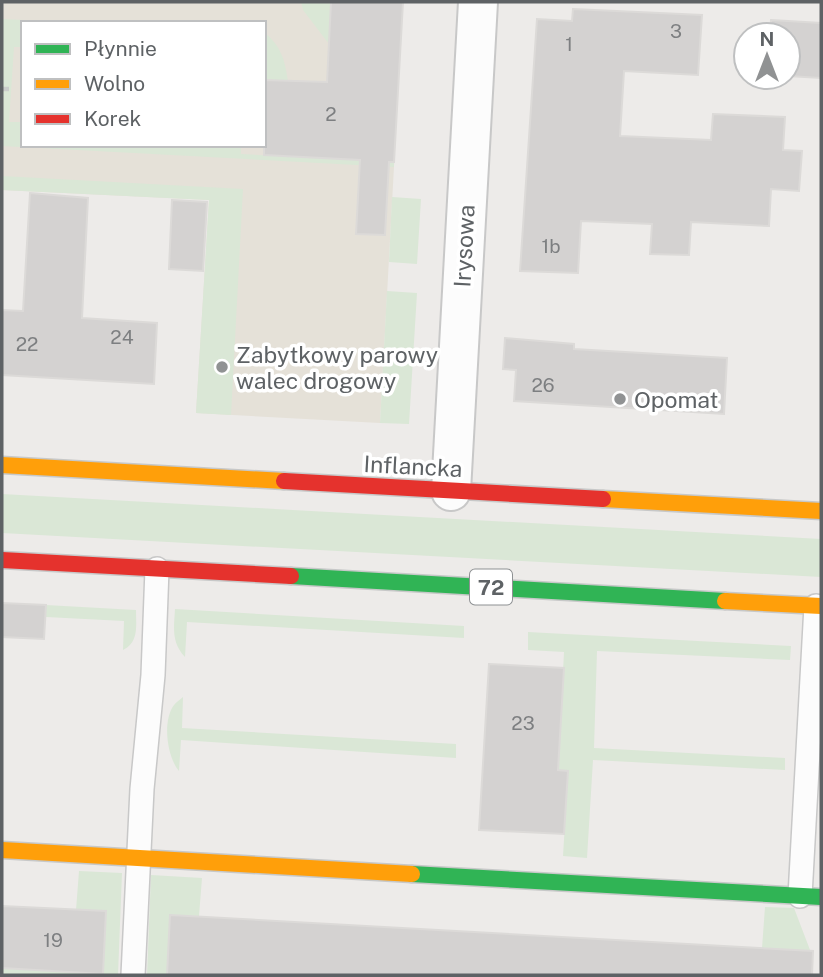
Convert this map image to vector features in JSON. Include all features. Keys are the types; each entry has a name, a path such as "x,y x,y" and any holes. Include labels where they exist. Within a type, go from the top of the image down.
{"main road":[{"name":"Inflancka","path":"2,465 821,510"},
{"name":"72","path":"2,560 818,606"},
{"path":"2,850 811,897"}],"street":[{"name":"Irysowa","path":"451,491 478,2"}],"lane":[{"path":"133,975 142,789 153,675 157,569"},
{"path":"811,897 818,606"}],"path":[{"path":"2,89 11,89"}],"shaded area":[{"path":"2,2 403,2 380,423 196,413 209,200 2,190"}],"green space":[{"path":"301,2 331,2 329,44 303,10"},
{"path":"2,19 47,21 21,21 21,47 14,47 9,122 21,122 21,147 241,147 241,154 394,162 394,167 2,146"},
{"path":"266,34 281,54 288,81 266,79"},
{"path":"2,176 243,189 231,415 196,413 209,200 2,190"},
{"path":"392,197 421,199 417,264 389,262"},
{"path":"387,291 417,293 409,424 380,423"},
{"path":"2,494 821,539 821,577 2,533"},
{"path":"46,605 136,610 136,628 132,643 123,650 124,621 46,617"},
{"path":"175,609 464,626 464,638 187,622 185,657 175,640"},
{"path":"528,632 791,646 790,660 597,651 594,748 785,758 785,770 593,760 587,858 563,856 568,772 558,770 564,652 528,650"},
{"path":"183,697 182,728 456,744 456,758 181,740 179,771 171,757 167,729 170,712"},
{"path":"79,871 122,873 118,975 2,975 2,968 103,974 106,911 76,910"},
{"path":"151,875 202,878 199,916 170,915 167,975 147,975"},
{"path":"765,907 794,908 810,950 809,975 794,975 795,950 762,948"}],"building":[{"path":"331,2 403,2 394,162 389,162 385,235 356,234 360,160 264,155 266,80 327,82"},
{"path":"573,9 702,15 698,75 624,71 620,136 711,140 713,114 785,117 783,150 802,151 799,191 771,189 769,226 691,222 689,255 650,254 652,224 581,221 578,273 520,271 537,19 572,21"},
{"path":"802,22 821,23 821,78 802,77"},
{"path":"30,193 88,198 82,318 157,323 154,384 2,375 2,310 23,311"},
{"path":"172,200 207,202 203,271 169,269"},
{"path":"505,338 574,344 574,349 727,358 724,414 514,401 516,370 503,369"},
{"path":"2,603 46,605 44,639 2,637"},
{"path":"489,664 564,668 558,770 568,771 564,834 479,830"},
{"path":"2,906 106,911 103,974 2,968"},
{"path":"170,915 813,951 812,975 167,975"}],"traffic: fast":[{"path":"291,576 725,601"},
{"path":"412,874 821,897"}],"traffic: slow":[{"path":"2,465 284,481"},
{"path":"603,499 821,511"},
{"path":"725,601 821,606"},
{"path":"2,850 412,874"}],"traffic: jam":[{"path":"284,481 603,499"},
{"path":"2,560 291,576"}],"place":[{"name":"Zabytkowy parowy walec drogowy","path":"222,367"},
{"name":"Opomat","path":"620,399"}]}
